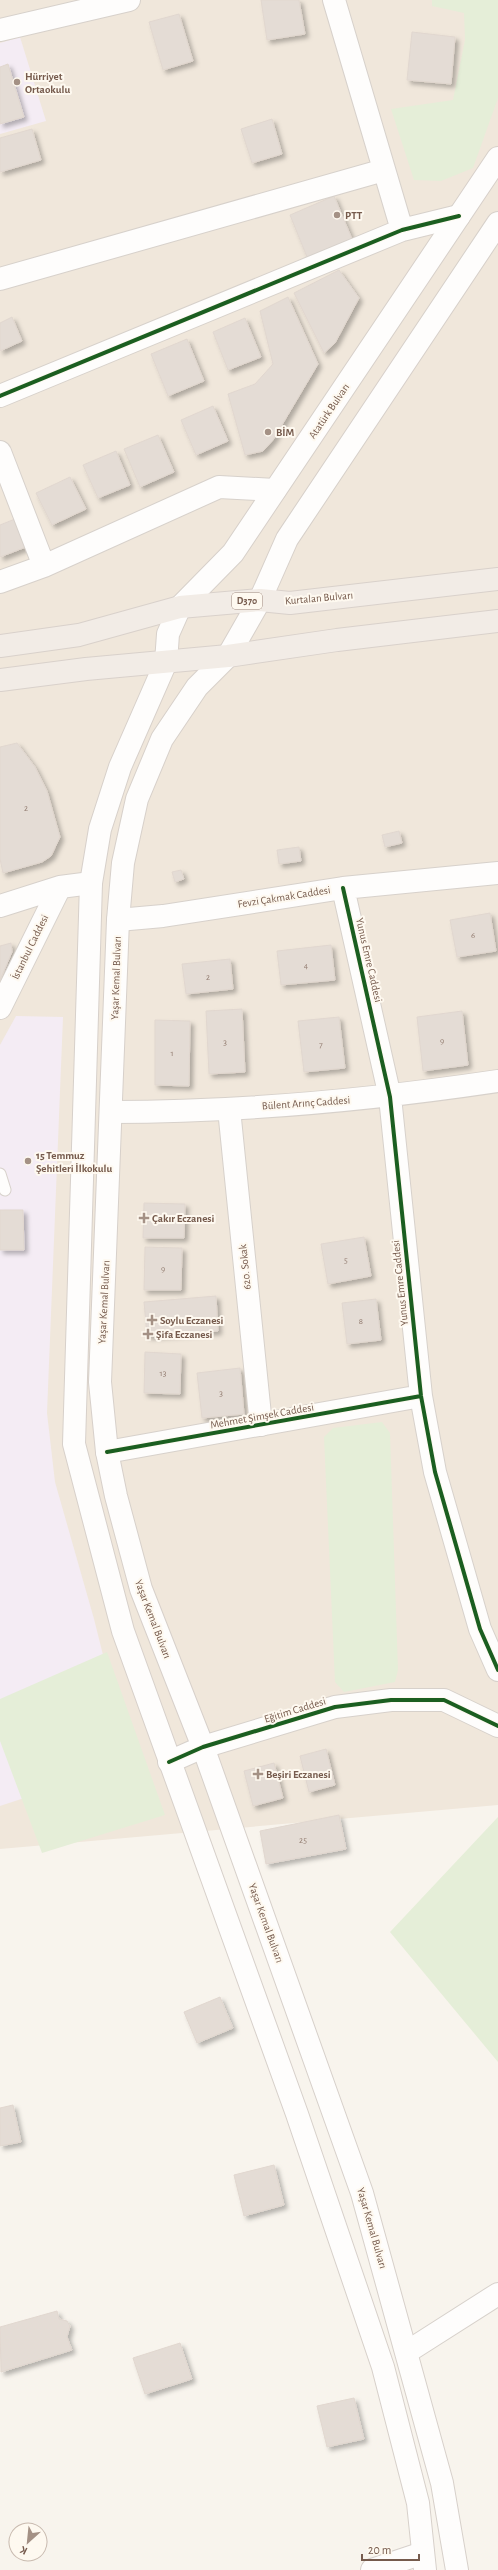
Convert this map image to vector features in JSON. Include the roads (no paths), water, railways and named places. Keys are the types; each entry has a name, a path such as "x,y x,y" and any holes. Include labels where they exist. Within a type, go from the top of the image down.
{"highway":[{"name":"Kurtalan Bulvarı","path":"0,646 79,636 180,607 260,600 290,602 498,579"},
{"path":"0,680 86,669 228,656 337,640 498,621"}],"main road":[{"path":"0,30 129,0"},
{"path":"334,0 402,230"},
{"name":"Atatürk Bulvarı","path":"166,662 168,634 180,607 233,553 498,158"},
{"path":"0,279 384,170"},
{"path":"0,396 402,230 459,216"},
{"path":"228,656 260,600 287,539 498,223"},
{"path":"0,452 44,566"},
{"path":"0,582 44,566 218,487 275,490"},
{"name":"Yaşar Kemal Bulvarı","path":"228,656 197,687 162,739 137,799 123,863 118,920 112,1112 100,1382 107,1452 116,1496 141,1589 203,1747 362,2193 442,2483 457,2570"},
{"path":"166,662 120,767 100,828 91,883 74,1444 123,1631 297,2114 383,2367 418,2503 424,2561 372,2570"},
{"name":"Fevzi Çakmak Caddesi","path":"118,920 162,916 343,888 498,873"},
{"path":"0,906 60,887 91,883"},
{"name":"İstanbul Caddesi","path":"0,1008 60,887"},
{"name":"Yunus Emre Caddesi","path":"343,888 390,1097 421,1396 435,1472 480,1629 498,1670"},
{"name":"Bülent Arınç Caddesi","path":"112,1112 191,1112 390,1097 498,1081"},
{"name":"620. Sokak","path":"229,1109 261,1425"},
{"name":"Mehmet Şimşek Caddesi","path":"107,1452 421,1396"},
{"name":"Eğitim Caddesi","path":"169,1762 203,1747 335,1707 391,1700 444,1700 498,1726"},
{"path":"407,2352 498,2294"}],"lane":[{"path":"0,1174 5,1190"}],"place":[{"name":"Hürriyet Ortaokulu","path":"17,82"},
{"name":"PTT","path":"337,215"},
{"name":"BİM","path":"268,432"},
{"name":"15 Temmuz Şehitleri İlkokulu","path":"28,1161"},
{"name":"Çakır Eczanesi","path":"144,1218"},
{"name":"Soylu Eczanesi","path":"152,1320"},
{"name":"Şifa Eczanesi","path":"148,1334"},
{"name":"Beşiri Eczanesi","path":"258,1774"}]}
